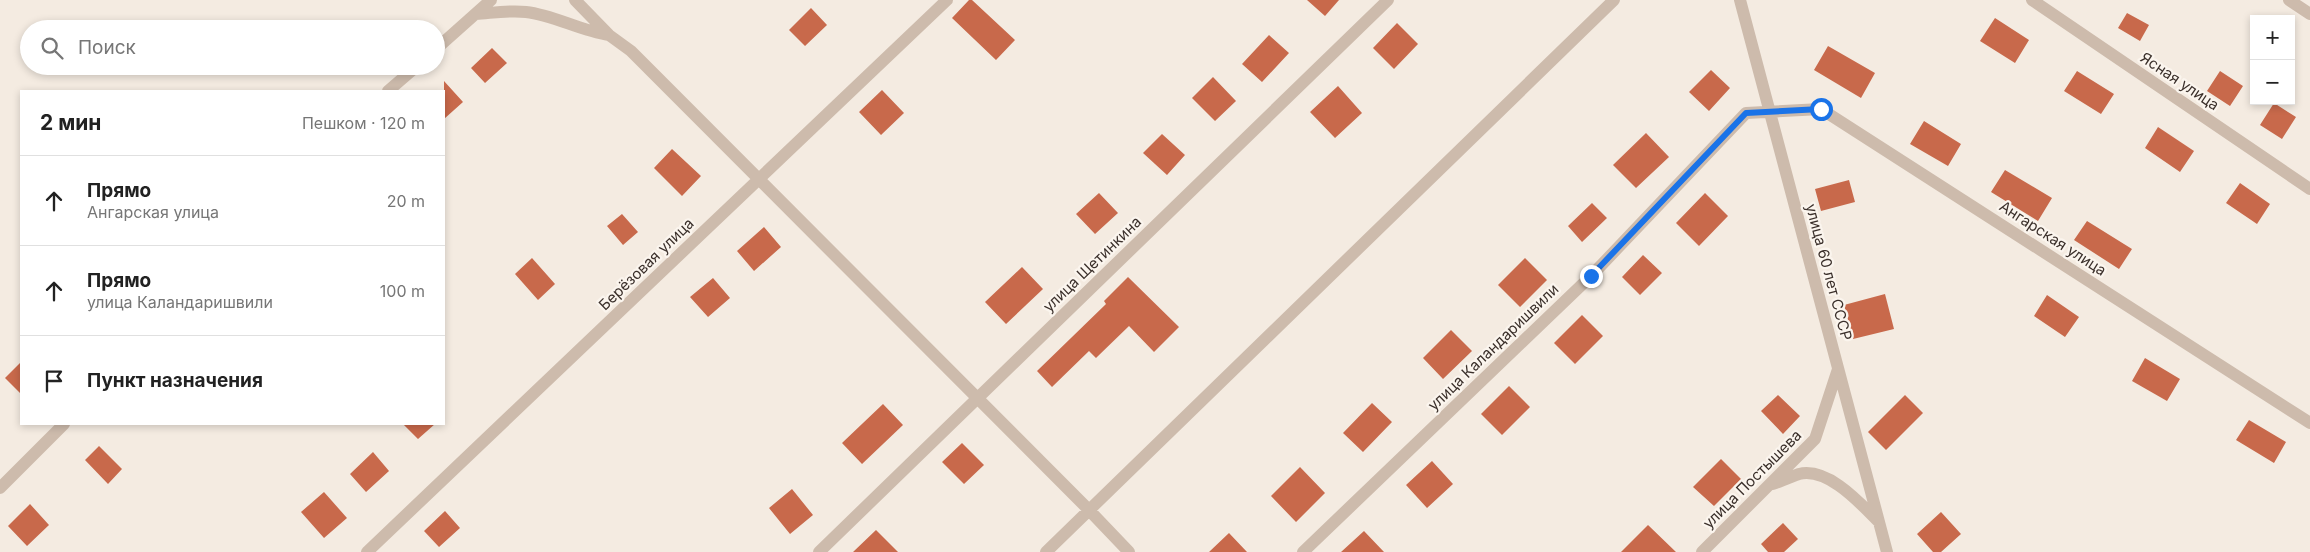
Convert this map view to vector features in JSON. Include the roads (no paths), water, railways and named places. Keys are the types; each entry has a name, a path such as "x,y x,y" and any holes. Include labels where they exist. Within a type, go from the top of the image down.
{"street":[{"path":"445,41 491,0"},
{"path":"575,0 609,35 631,51 1129,552"},
{"name":"Берёзовая улица","path":"367,552 947,0"},
{"name":"улица Щетинкина","path":"819,552 1388,0"},
{"path":"1046,552 1614,0"},
{"name":"улица 60 лет СССР","path":"1740,0 1887,552"},
{"name":"Ясная улица","path":"2032,0 2310,189"},
{"path":"2289,0 2310,14"},
{"path":"476,14 527,12 589,32 609,35"},
{"path":"389,90 406,75"},
{"name":"Ангарская улица","path":"1770,110 1821,109 2310,422"},
{"name":"улица Каландаришвили","path":"1302,552 1591,276 1746,113 1770,110"},
{"name":"улица Постышева","path":"1702,552 1815,439 1838,369"},
{"path":"0,488 63,425"},
{"path":"1768,486 1800,474 1829,478 1855,498 1879,522"}]}
